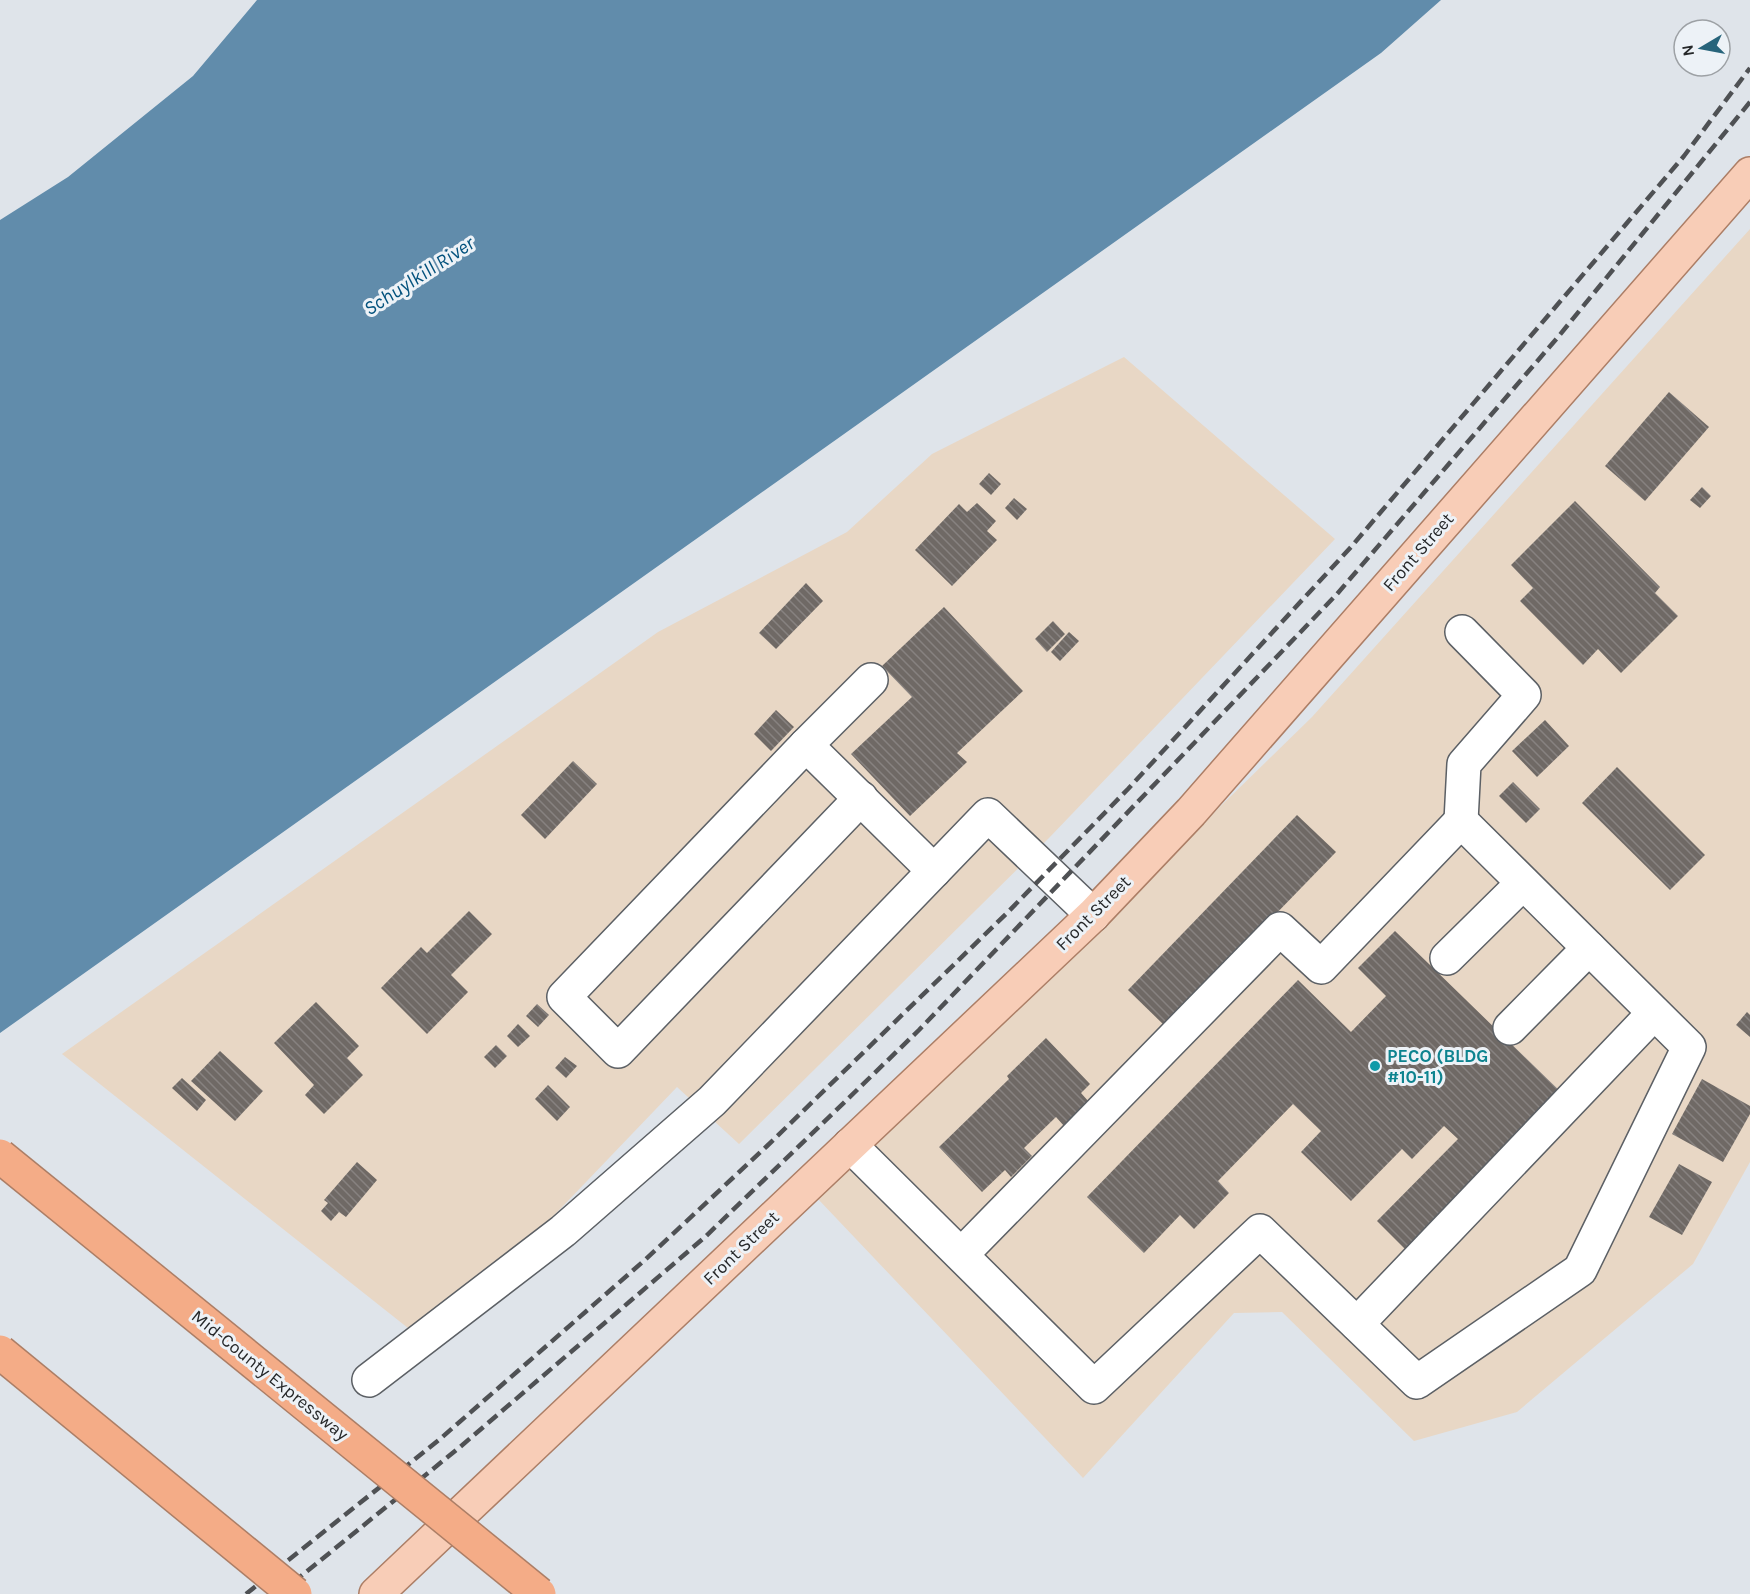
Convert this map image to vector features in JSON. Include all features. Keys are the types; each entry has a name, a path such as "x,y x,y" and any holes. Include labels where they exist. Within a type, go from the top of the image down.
{"highway":[{"name":"Mid-County Expressway","path":"0,1156 539,1594"},
{"path":"0,1352 295,1594"}],"main road":[{"name":"Front Street","path":"376,1594 1093,915 1191,812 1750,174"}],"lane":[{"path":"961,1255 1280,929 1321,967 1461,821 1464,764 1524,695 1462,632"},
{"path":"861,798 618,1051 564,997 871,680"},
{"path":"806,745 934,871"},
{"path":"369,1380 563,1231 712,1101 988,815 1093,915"},
{"path":"850,1145 1094,1388 1260,1231 1417,1382 1580,1270 1689,1047 1461,821"},
{"path":"1447,958 1523,883"},
{"path":"1510,1028 1589,948"},
{"path":"1356,1324 1654,1013"}],"shaded area":[{"path":"1750,229 1750,1162 1693,1264 1517,1412 1414,1441 1282,1312 1234,1313 1083,1478 818,1199 1312,717"},
{"path":"1124,357 1335,539 1049,838 739,1144 677,1087 541,1229 413,1332 62,1054 658,632 847,532 932,454"}],"water":[{"name":"Schuylkill River","path":"257,0 1441,0 1381,53 0,1033 0,220 68,177 193,76"}],"building":[{"path":"1669,392 1709,427 1645,501 1605,466"},
{"path":"989,473 1001,484 991,495 979,484"},
{"path":"1702,487 1711,496 1700,508 1690,500"},
{"path":"1014,498 1027,509 1017,520 1005,508"},
{"path":"1575,501 1660,587 1655,593 1678,616 1621,673 1598,649 1583,665 1520,601 1533,588 1511,565"},
{"path":"977,503 996,521 987,531 997,540 952,586 915,550 959,504 967,512"},
{"path":"806,583 823,601 776,649 759,633"},
{"path":"944,607 1023,691 957,753 967,762 910,816 851,754 912,697 882,666"},
{"path":"1053,621 1065,634 1047,652 1035,639"},
{"path":"1069,632 1079,641 1060,661 1051,652"},
{"path":"776,710 794,727 771,751 754,734"},
{"path":"1545,720 1569,746 1537,777 1512,751"},
{"path":"573,761 597,784 545,839 521,815"},
{"path":"1617,767 1705,855 1670,890 1582,803"},
{"path":"1513,782 1540,809 1526,823 1499,796"},
{"path":"1297,815 1336,852 1166,1027 1128,990"},
{"path":"469,911 492,934 451,975 468,992 427,1034 381,988 421,947 427,953"},
{"name":"PECO (BLDG #10-11)","path":"1395,931 1569,1100 1415,1259 1377,1221 1458,1139 1444,1126 1412,1159 1402,1149 1351,1201 1301,1152 1321,1131 1293,1104 1218,1181 1229,1193 1194,1229 1180,1215 1144,1253 1087,1197 1298,980 1351,1032 1386,996 1358,968"},
{"path":"316,1002 359,1046 347,1058 363,1075 324,1114 305,1095 314,1085 274,1043"},
{"path":"537,1004 549,1015 538,1027 526,1016"},
{"path":"1747,1012 1750,1015 1750,1037 1736,1025"},
{"path":"518,1024 530,1036 518,1047 507,1036"},
{"path":"1046,1038 1090,1084 1081,1093 1089,1102 1064,1126 1056,1117 1024,1148 1032,1156 1011,1177 1005,1170 982,1192 939,1147 1009,1079 1007,1076"},
{"path":"496,1045 507,1056 495,1068 484,1057"},
{"path":"220,1051 263,1091 235,1121 191,1081"},
{"path":"565,1057 577,1066 566,1078 555,1068"},
{"path":"182,1078 206,1100 197,1111 172,1088"},
{"path":"1702,1079 1750,1106 1750,1114 1723,1162 1672,1134"},
{"path":"548,1085 570,1107 557,1121 535,1099"},
{"path":"357,1162 377,1180 346,1217 339,1212 331,1221 321,1211 328,1203 324,1200"},
{"path":"1679,1164 1712,1182 1682,1235 1649,1217"}],"railway":[{"path":"246,1594 440,1439 646,1259 767,1146 1006,914 1128,789 1351,547 1684,156 1750,68"},
{"path":"279,1594 460,1447 705,1237 919,1030 1337,594 1558,337 1750,102"}],"place":[{"name":"PECO (BLDG #10-11)","path":"1375,1066"}]}
